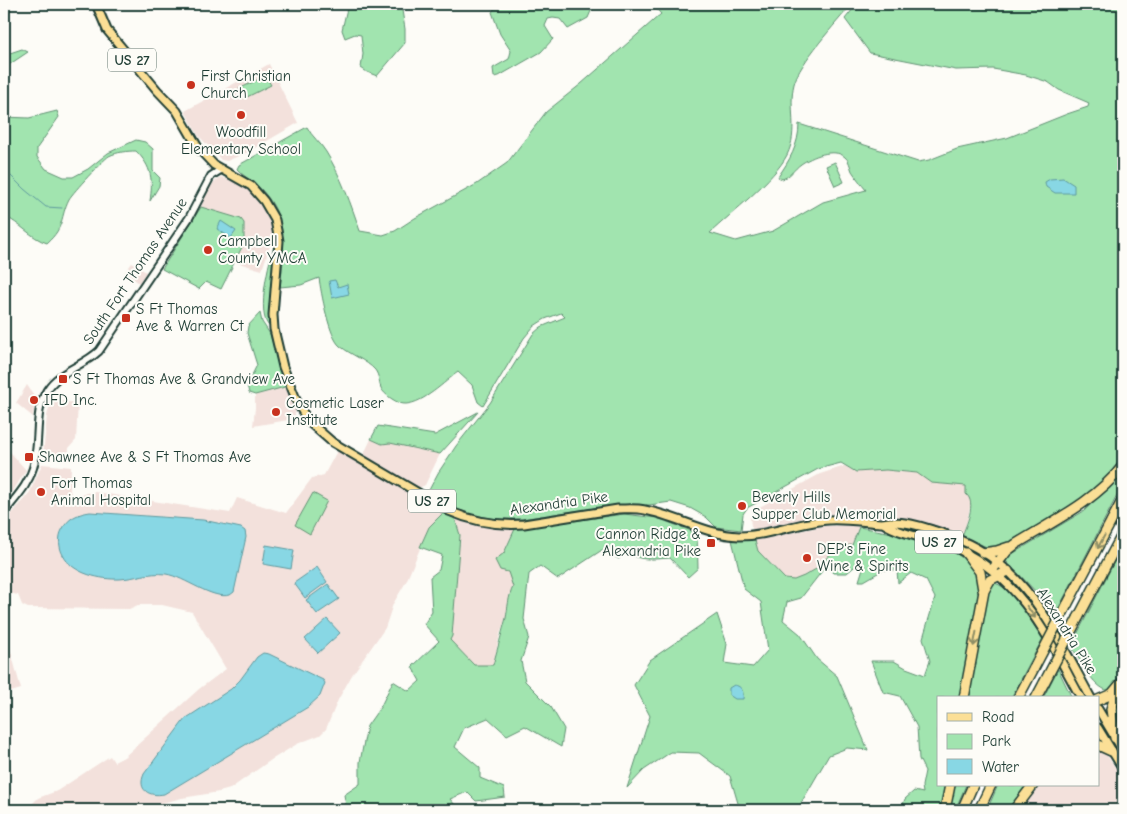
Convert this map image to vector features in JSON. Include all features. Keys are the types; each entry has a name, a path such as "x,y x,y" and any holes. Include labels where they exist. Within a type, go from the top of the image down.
{"highway":[{"path":"964,696 984,591 987,583 999,570 1007,551 1086,502 1111,480 1123,466"},
{"path":"1019,696 1123,499"},
{"path":"1037,696 1123,533"},
{"path":"983,553 998,551 1016,544"},
{"path":"966,553 980,572 984,591"},
{"path":"1100,699 1112,694 1121,684"},
{"path":"1115,738 1111,709 1121,684"},
{"path":"1100,746 1111,751"},
{"path":"945,810 950,786"},
{"path":"962,810 973,786"},
{"path":"979,810 991,786"},
{"path":"1014,810 1032,786"}],"main road":[{"name":"Alexandria Pike","path":"96,4 107,30 177,111 199,149 214,165 253,187 268,205 275,220 279,250 273,315 275,337 293,395 308,421 332,442 449,511 486,523 509,525 618,509 633,509 645,510 712,531 740,536 760,534 821,521 856,520 882,523 893,522 931,530 960,539 983,553 999,570 1034,615 1080,696"},
{"name":"South Fort Thomas Avenue","path":"4,513 25,487 33,469 36,458 41,403 45,394 57,378 88,360 99,351 189,218 211,176 222,169"},
{"name":"Alexandria Pike","path":"882,523 893,529 938,541 966,553 999,570 1024,590 1046,619 1091,696"},
{"path":"1100,712 1123,751"},
{"path":"1100,732 1123,769"}],"shaded area":[{"name":"Woodfill Elementary School","path":"269,64 298,123 248,152 227,161 221,160 198,135 185,111"},
{"path":"221,177 238,183 247,189 257,199 266,213 272,227 273,237 262,270 235,262 244,243 201,207 205,195 214,182"},
{"path":"132,263 146,272 139,283 125,272"},
{"path":"27,385 35,397 33,417 16,403"},
{"path":"285,387 296,410 294,419 253,426 255,395"},
{"path":"51,400 78,403 76,440 69,448 68,457 43,455 47,416"},
{"path":"371,439 382,444 390,443 440,454 425,485 419,488 363,456"},
{"path":"4,445 26,470 4,502"},
{"path":"337,451 443,513 429,527 406,582 393,604 385,628 352,675 338,700 326,729 320,735 297,744 271,760 230,789 219,792 182,798 134,810 26,810 38,798 57,791 110,756 114,762 124,757 199,689 226,669 192,612 162,605 138,605 129,609 28,608 22,605 18,595 4,592 4,523 30,492 42,464 71,467 70,491 74,499 86,493 95,492 230,513 237,498 286,513 312,478 324,475"},
{"path":"845,466 856,472 886,470 917,473 931,483 966,486 971,502 962,536 922,522 866,515 810,518 753,530 750,517 754,510 820,474"},
{"path":"455,519 491,528 515,529 504,553 513,587 493,665 474,665 450,640 452,636 460,535"},
{"path":"850,525 859,527 852,545 826,559 816,569 794,580 785,579 758,551 755,540 824,526"},
{"path":"4,626 21,689 4,694"},
{"path":"1100,750 1106,754 1123,779 1123,810 1020,810 1040,786 1100,786"}],"green space":[{"path":"348,4 401,4 405,43 377,76 361,68 363,54 361,35 355,34 345,38 342,30"},
{"path":"498,4 594,4 588,18 568,29 560,19 548,19 545,26 553,39 541,52 494,77 493,68 509,59 511,51 500,34 492,12"},
{"path":"652,4 744,4 754,9 759,4 852,4 819,43 797,75 792,93 793,128 791,146 787,155 763,185 710,233 736,241 773,231 823,202 866,190 852,171 846,158 835,153 823,154 811,159 801,164 785,178 778,177 795,146 799,124 918,162 929,160 957,149 1007,138 1088,107 1089,103 1059,90 1048,82 1026,75 993,69 956,70 870,53 845,19 857,4 1123,4 1123,456 1107,477 1082,499 1001,547 991,549 962,536 971,508 971,503 966,494 966,486 931,483 917,473 886,470 856,472 841,463 818,469 747,508 743,514 741,530 716,527 706,517 690,508 671,502 649,505 615,505 521,519 496,519 474,515 448,506 428,492 456,446 490,403 533,334 541,327 565,317 561,313 545,319 534,326 524,338 483,406 478,402 472,385 458,372 420,400 406,404 396,401 383,391 375,370 344,349 336,341 326,314 319,278 301,285 280,287 283,246 280,221 268,197 237,169 239,165 307,127 324,148 331,161 349,200 360,231 383,235 395,231 477,184 507,163 546,112 661,14"},
{"path":"22,49 28,52 4,68 4,55"},
{"path":"259,79 268,80 271,85 247,97 243,97 239,89"},
{"path":"57,111 59,117 37,148 37,157 46,169 64,177 73,177 88,169 108,153 136,140 145,142 153,149 153,171 160,178 159,186 150,201 150,174 136,151 122,152 109,156 88,176 69,199 57,232 47,243 36,238 4,216 4,117 29,118"},
{"path":"835,162 844,182 835,186 826,166"},
{"name":"Campbell County YMCA","path":"201,207 241,219 244,223 244,243 221,289 206,282 199,289 162,269"},
{"path":"275,244 269,326 265,319 264,299 267,274"},
{"path":"260,313 262,322 270,334 285,387 255,395 249,393 247,385 257,365 247,333 248,326"},
{"path":"478,412 440,454 390,443 382,444 371,439 378,426 435,435"},
{"path":"1123,473 1123,484 1054,617 1045,601 1005,560 1084,511"},
{"path":"313,493 327,501 310,534 295,525"},
{"path":"443,513 455,519 460,535 452,636 450,640 474,665 493,665 513,587 508,572 500,570 495,560 504,553 515,529 624,514 657,518 697,533 698,568 688,577 670,558 640,558 624,550 619,559 602,550 558,579 540,566 529,574 524,619 529,637 521,661 525,681 551,707 564,729 561,747 525,726 507,735 488,718 464,728 455,747 480,768 480,778 504,788 505,797 476,801 467,792 450,799 459,810 347,810 344,795 360,784 360,762 367,726 381,706 393,681 409,691 420,681 412,667 439,641 424,624 432,612 430,577 439,570 442,555 420,547 429,527"},
{"path":"859,527 898,534 927,541 954,552 976,570 979,589 961,696 937,696 937,786 945,786 941,810 901,810 905,799 914,791 923,793 922,786 925,771 919,759 917,727 900,696 883,692 871,661 894,661 925,675 930,661 923,638 935,598 926,580 911,573 898,583 897,570 883,570 864,581 859,581 864,565 854,567 847,573 833,573 826,566 801,598 787,602 783,620 800,634 817,659 837,676 868,750 847,748 829,755 797,810 740,810 730,776 699,753 671,752 644,770 627,788 650,716 634,685 650,660 717,614 727,644 724,663 753,667 768,650 761,602 744,589 732,540 755,540 758,551 785,579 794,580 816,569 837,547 852,545"},
{"path":"1123,545 1123,674 1109,691 1097,684 1082,665 1071,646"},
{"path":"993,583 1006,590 1043,638 1012,696 967,696 988,588"},
{"path":"1058,669 1071,696 1044,696"},
{"path":"1123,693 1123,737 1120,732 1117,715"},
{"path":"951,786 966,786 955,810 947,810"},
{"path":"998,786 1026,786 1008,810 987,810"}],"water":[{"path":"1063,178 1074,185 1074,193 1055,193 1046,187 1045,182 1050,179"},
{"path":"221,221 236,231 231,238 217,229"},
{"path":"335,280 338,287 347,284 349,294 332,298 329,281"},
{"path":"90,512 203,520 241,528 245,531 246,537 234,592 223,596 215,594 166,574 113,579 96,577 80,571 67,562 63,555 60,546 60,536 64,526 70,520 77,515"},
{"path":"266,545 294,550 291,569 263,564"},
{"path":"317,567 327,582 305,598 294,583"},
{"path":"328,584 339,599 317,614 306,600"},
{"path":"327,619 340,633 318,653 305,639"},
{"path":"263,653 269,654 323,680 325,683 320,696 308,707 164,794 159,795 146,791 142,784 144,774 185,719 231,689 257,657"},
{"path":"734,685 742,690 743,699 735,699 729,695 729,688"}],"waterway":[{"path":"4,169 46,207 62,208"}],"place":[{"name":"First Christian Church","path":"191,85"},
{"name":"Woodfill Elementary School","path":"241,115"},
{"name":"Campbell County YMCA","path":"208,250"},
{"name":"S Ft Thomas Ave & Warren Ct","path":"126,318"},
{"name":"S Ft Thomas Ave & Grandview Ave","path":"63,379"},
{"name":"IFD Inc.","path":"34,400"},
{"name":"Cosmetic Laser Institute","path":"276,412"},
{"name":"Shawnee Ave & S Ft Thomas Ave","path":"29,457"},
{"name":"Fort Thomas Animal Hospital","path":"41,492"},
{"name":"Beverly Hills Supper Club Memorial","path":"742,506"},
{"name":"Cannon Ridge & Alexandria Pike","path":"711,543"},
{"name":"DEP's Fine Wine & Spirits","path":"807,558"}]}
